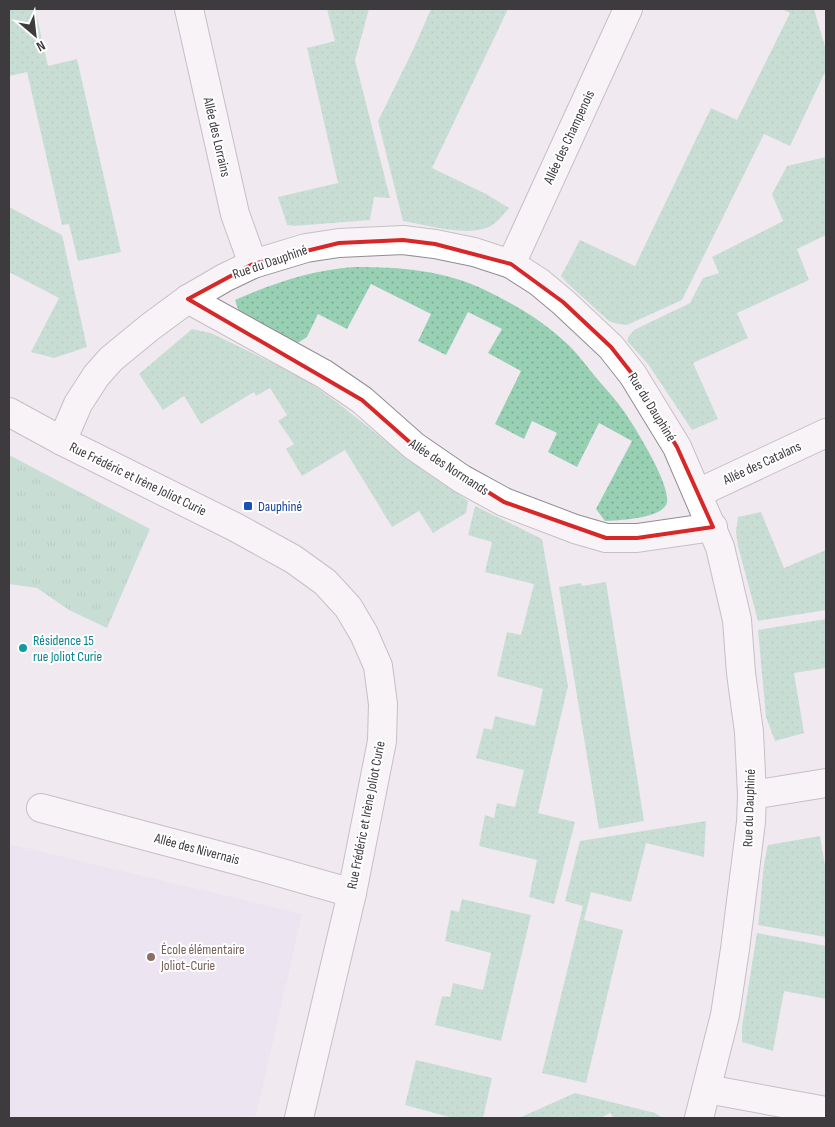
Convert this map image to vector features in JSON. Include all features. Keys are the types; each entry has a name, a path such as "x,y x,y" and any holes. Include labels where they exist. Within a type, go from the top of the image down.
{"street":[{"name":"Allée des Lorrains","path":"189,9 235,214 253,264"},
{"name":"Allée des Champenois","path":"511,264 628,9"},
{"name":"Rue du Dauphiné","path":"62,441 78,404 96,376 111,359 150,327 188,299 224,278 253,264 306,248 339,243 403,240 464,250 511,264 539,282 563,302 611,348 633,375 677,447 720,547 737,620 741,673 749,732 752,795 751,822 725,1015 699,1118"},
{"name":"Allée des Normands","path":"188,299 324,374 362,400 414,446 462,479 504,502 575,530 606,538 636,538 713,527"},
{"name":"Rue Frédéric et Irène Joliot Curie","path":"9,412 62,441 235,527 293,560 325,582 348,607 364,634 378,666 383,704 382,741 352,893 299,1118"},
{"name":"Allée des Catalans","path":"698,493 826,433"},
{"path":"752,795 826,783"},
{"name":"Allée des Nivernais","path":"41,808 352,893"},
{"path":"707,1089 826,1111"}],"highlighted area":[{"path":"403,240 435,244 511,264 563,302 611,347 633,375 677,447 713,527 637,538 606,538 504,502 414,446 362,400 188,299 253,264 339,243"}],"shaded area":[{"name":"École élémentaire Joliot-Curie","path":"9,844 302,914 256,1116 245,1116 244,1118 9,1118"}],"green space":[{"path":"9,9 35,9 48,66 77,59 121,252 78,261 69,224 62,225 27,72 9,76"},
{"path":"327,9 369,9 355,60 390,198 374,197 370,220 287,225 278,197 338,183 307,48 335,41"},
{"path":"431,9 508,9 432,168 488,195 509,208 495,223 479,230 458,231 403,221 378,121"},
{"path":"782,9 814,9 826,50 826,70 790,146 764,134 682,300 627,325 609,321 561,276 580,240 635,266 711,108 737,120 790,13"},
{"path":"826,157 826,235 797,249 809,280 737,313 748,338 693,363 718,419 692,430 648,364 627,341 629,336 634,330 690,303 703,278 719,273 712,257 783,221 772,194 787,166"},
{"path":"9,207 62,235 87,347 54,358 31,352 59,298 9,272"},
{"path":"354,267 405,269 455,278 497,296 546,326 573,350 628,417 659,472 667,497 666,505 662,510 647,516 605,521 596,509 632,441 599,423 577,467 548,452 557,433 532,421 524,439 495,424 521,371 488,353 502,329 468,312 446,355 418,341 431,314 371,284 347,329 318,314 307,337 296,344 239,312 235,300 293,278 323,271"},
{"path":"192,329 211,333 300,376 338,403 407,458 468,501 466,513 433,533 419,511 392,527 345,450 302,476 286,449 294,444 278,421 287,415 270,388 256,396 254,392 201,424 184,396 163,410 139,374"},
{"path":"9,455 150,529 107,628 69,610 37,588 9,584"},
{"path":"475,506 542,539 568,686 538,813 575,822 554,904 529,897 537,860 479,846 485,815 494,818 497,803 515,807 524,770 476,758 484,728 492,730 495,716 535,726 543,689 497,676 507,632 521,635 534,584 485,572 492,542 468,535"},
{"path":"761,512 784,568 826,550 826,610 758,621 736,532 738,517"},
{"path":"606,582 644,821 599,829 559,587 581,583 582,586"},
{"path":"826,619 826,668 794,673 804,733 775,741 766,717 758,630"},
{"path":"706,821 704,857 646,843 631,902 591,892 584,920 623,930 586,1083 542,1073 583,906 565,901 580,841"},
{"path":"820,836 826,872 826,937 758,925 768,845"},
{"path":"462,899 531,915 501,1041 435,1025 442,996 450,997 453,983 483,990 491,953 445,941 451,910 459,912"},
{"path":"757,933 826,946 826,999 784,991 773,1051 742,1042 742,1027"},
{"path":"416,1060 492,1078 483,1118 453,1118 405,1105"},
{"path":"575,1093 655,1113 663,1118 614,1118 610,1113 601,1118 519,1118"}],"place":[{"name":"Dauphiné","path":"248,506"},
{"name":"Résidence 15 rue Joliot Curie","path":"23,648"},
{"name":"École élémentaire Joliot-Curie","path":"151,957"}]}
